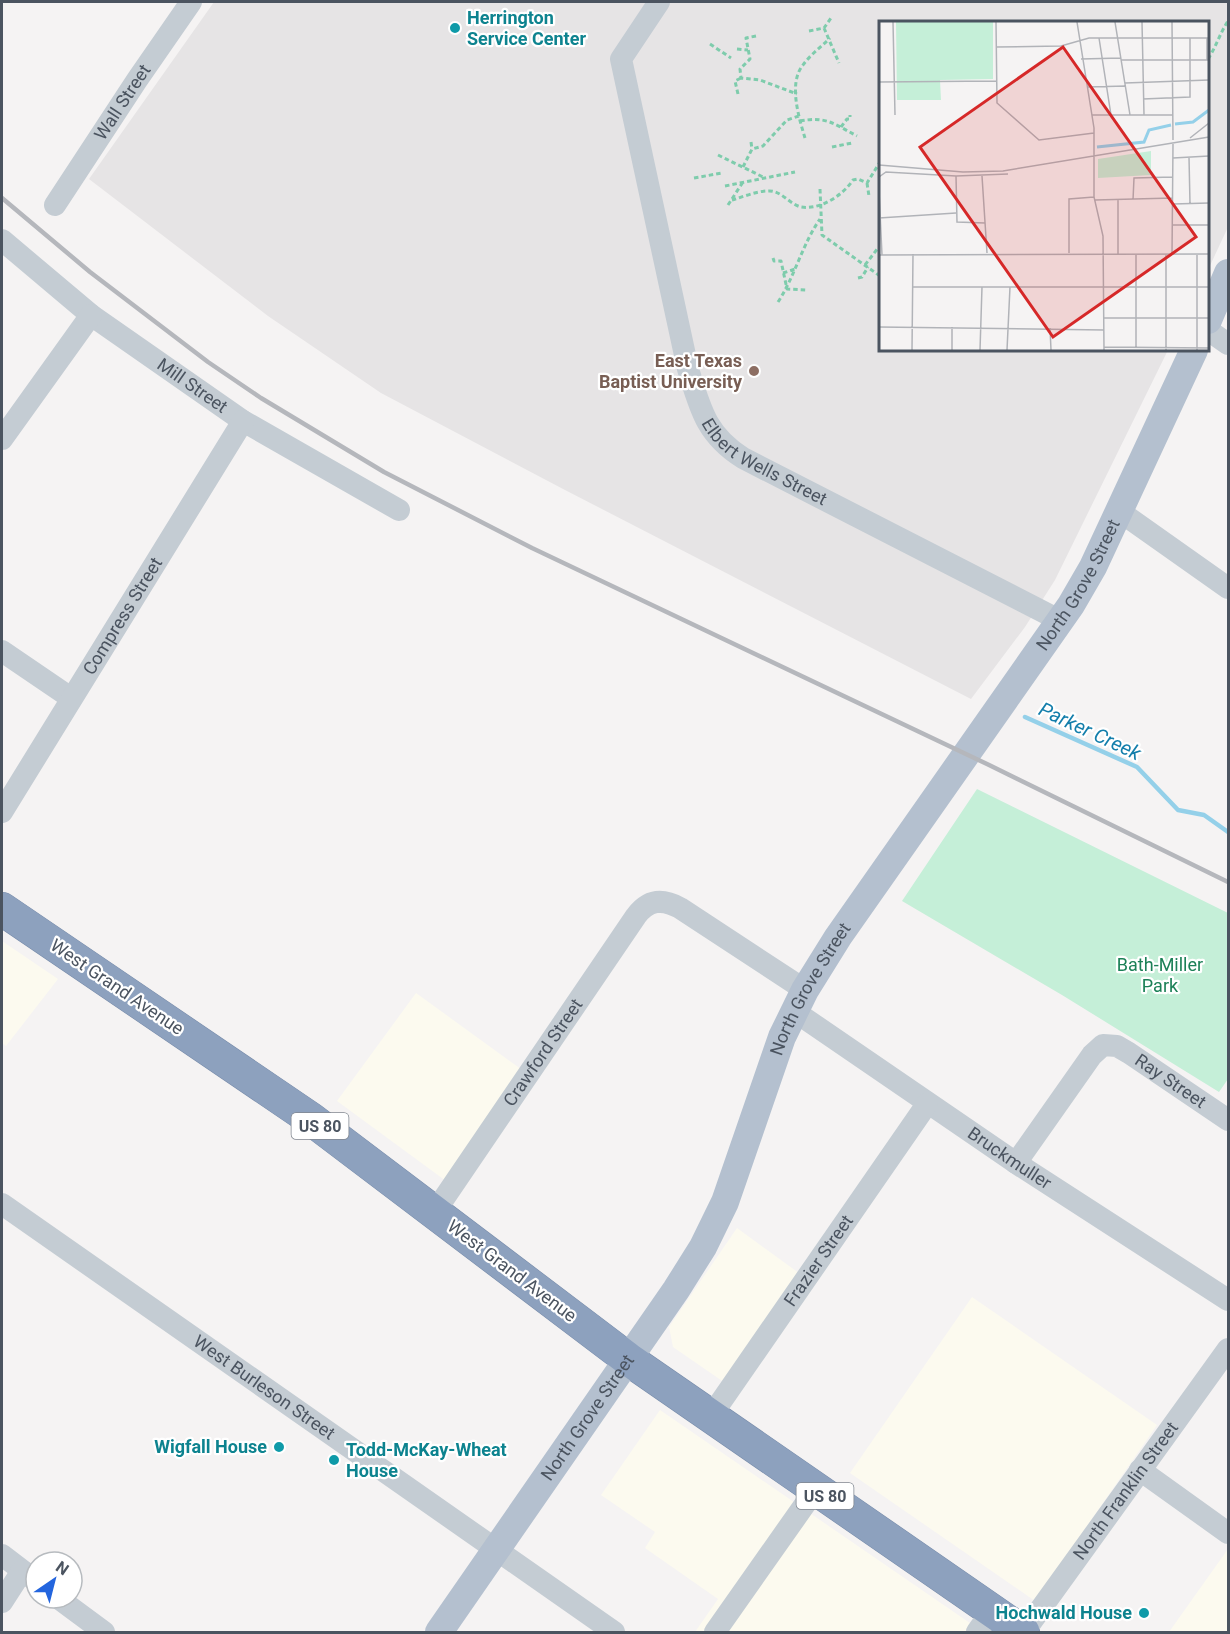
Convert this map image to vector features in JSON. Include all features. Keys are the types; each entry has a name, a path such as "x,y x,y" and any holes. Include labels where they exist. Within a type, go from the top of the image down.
{"highway":[{"name":"West Grand Avenue","path":"2,909 311,1119 628,1359 815,1490 984,1622 1023,1632"}],"main road":[{"path":"1209,318 1228,273"},
{"name":"North Grove Street","path":"439,1632 691,1268 722,1210 774,1059 800,1001 838,937 1061,621 1093,567 1194,351"}],"street":[{"name":"Wall Street","path":"55,205 191,2"},
{"name":"Elbert Wells Street","path":"659,2 621,59 688,369 701,410 716,437 743,458 1061,621"},
{"name":"Mill Street","path":"2,240 91,315 243,421 399,510"},
{"path":"2,439 91,315"},
{"path":"1209,331 1228,344"},
{"name":"Compress Street","path":"2,812 243,421"},
{"path":"1119,511 1228,587"},
{"path":"2,651 71,698"},
{"name":"Bruckmuller","path":"657,901 670,902 680,908 927,1104 1228,1300"},
{"name":"Crawford Street","path":"434,1213 636,916 643,908 657,901"},
{"name":"Ray Street","path":"1016,1163 1092,1055 1103,1045 1117,1046 1129,1053 1228,1120"},
{"name":"Frazier Street","path":"711,1416 927,1104"},
{"name":"West Burleson Street","path":"2,1204 614,1632"},
{"name":"North Franklin Street","path":"1023,1632 1228,1348"},
{"path":"1140,1470 1228,1533"},
{"path":"715,1632 815,1490"},
{"path":"2,1556 24,1572"},
{"path":"2,1602 24,1581"},
{"path":"74,1610 104,1632"}],"path":[{"path":"809,31 824,28 831,18"},
{"path":"1209,57 1228,21"},
{"path":"824,28 839,63"},
{"path":"741,78 740,69 750,59 746,39 756,36"},
{"path":"805,138 796,94 799,71 803,64 830,38"},
{"path":"710,44 732,58"},
{"path":"737,49 748,50"},
{"path":"738,94 735,81 741,78 760,80 796,94"},
{"path":"752,149 763,146 787,120 799,116"},
{"path":"841,128 850,116"},
{"path":"800,121 825,119 857,136"},
{"path":"742,166 752,149 751,142"},
{"path":"832,147 852,143"},
{"path":"718,155 764,178"},
{"path":"869,196 867,183 879,164"},
{"path":"725,186 795,172"},
{"path":"694,178 722,173"},
{"path":"732,200 766,190 780,194 801,207 830,201 847,190 853,180 858,179 867,183"},
{"path":"728,205 743,182"},
{"path":"820,189 822,235 879,275"},
{"path":"778,302 787,289 801,253 821,217"},
{"path":"858,278 862,277 878,248"},
{"path":"773,258 774,261 781,261 787,289"},
{"path":"783,273 795,269"},
{"path":"787,289 806,290"}],"shaded area":[{"name":"East Texas Baptist University","path":"214,2 1228,2 1228,227 1209,268 1209,21 879,21 879,351 1168,351 1055,580 1025,627 971,699 381,393 268,316 89,179"},
{"path":"2,941 58,979 6,1046 2,1043"},
{"path":"416,993 525,1072 446,1181 337,1101"},
{"path":"737,1228 803,1276 728,1385 673,1347 669,1327"},
{"path":"972,1297 1157,1425 1035,1601 850,1473"},
{"path":"660,1410 983,1632 695,1632 718,1599 645,1548 655,1532 601,1495"},
{"path":"1228,1549 1228,1632 1169,1632"}],"green space":[{"name":"Bath-Miller Park","path":"977,789 1228,913 1228,1079 1219,1092 1062,995 902,901"}],"waterway":[{"name":"Parker Creek","path":"1025,717 1137,767 1178,810 1204,815 1228,832"}],"railway":[{"path":"2,198 90,272 208,362 261,398 384,472 532,548 987,764 1228,882"}],"place":[{"name":"Herrington Service Center","path":"455,28"},
{"name":"East Texas Baptist University","path":"754,371"},
{"name":"Wigfall House","path":"279,1447"},
{"name":"Todd-McKay-Wheat House","path":"334,1460"},
{"name":"Hochwald House","path":"1144,1613"}]}
